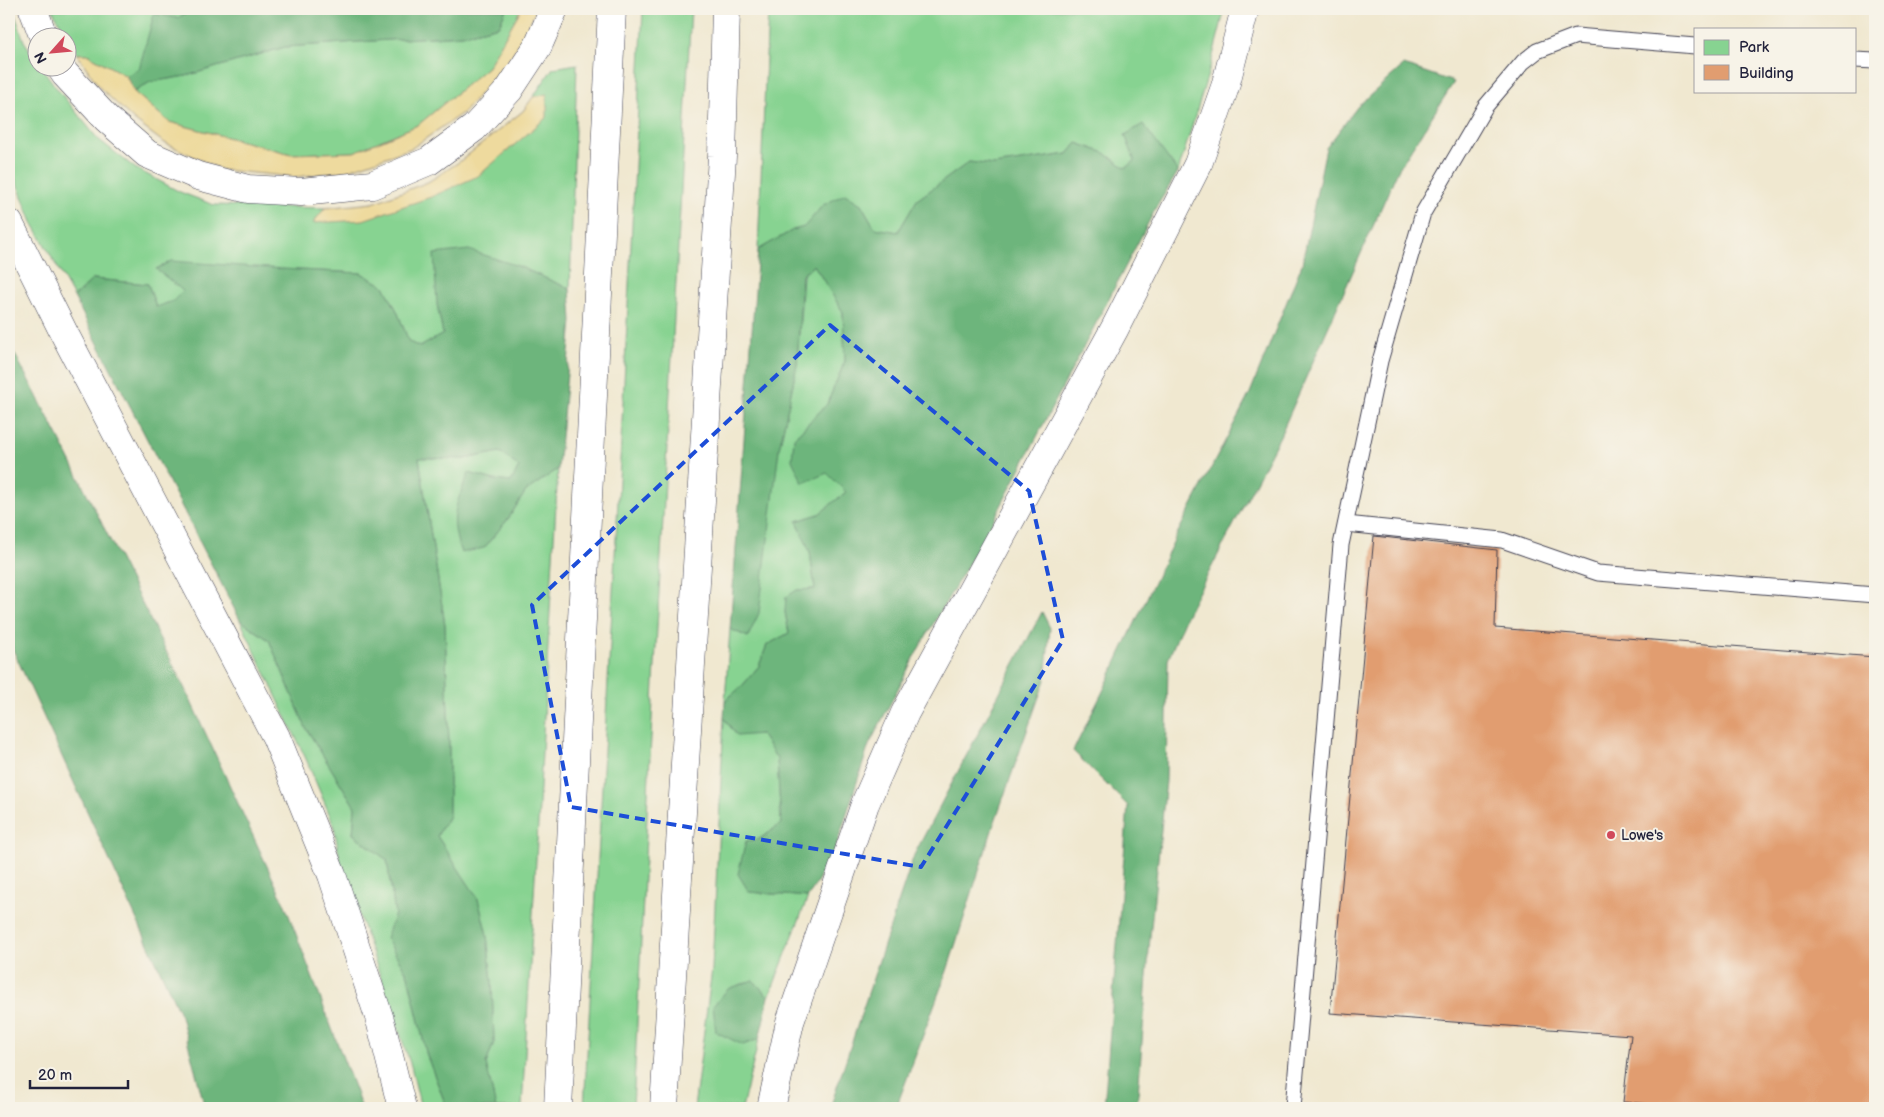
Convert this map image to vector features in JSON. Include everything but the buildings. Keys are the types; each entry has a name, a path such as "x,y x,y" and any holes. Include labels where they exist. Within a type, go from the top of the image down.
{"highway":[{"path":"33,9 40,28"},
{"path":"69,78 107,119 147,154 198,176 248,190 301,192 372,185 429,161 474,128 509,90 538,46 554,9"},
{"path":"558,1108 612,9"},
{"path":"664,1108 722,156 726,9"},
{"path":"771,1108 790,1022 865,804 905,713 1115,328 1198,164 1225,88 1245,9"},
{"path":"9,223 64,333 276,736 332,875 380,1020 402,1108"}],"lane":[{"path":"1293,1108 1342,545 1380,361 1423,213 1485,107 1523,62 1537,51 1576,36 1694,46"},
{"path":"1856,60 1875,61"},
{"path":"1346,524 1502,540 1598,573 1875,595"}],"highlighted area":[{"path":"830,325 1029,491 1063,640 921,867 571,807 532,605"}],"green space":[{"path":"9,9 13,9 28,47 28,78 49,78 98,139 135,168 180,192 214,205 325,208 314,223 431,197 547,95 533,97 553,68 577,64 570,289 518,266 437,304 443,334 420,347 409,342 397,311 384,286 361,273 298,270 183,291 173,301 156,307 148,284 93,279 74,297 32,222 9,163"},
{"path":"52,9 192,9 178,18 139,70 126,76 87,54 78,54 78,28 63,28"},
{"path":"192,9 506,9 499,26 462,35 285,47 186,76 150,82 134,92 126,76 139,69 154,14 178,18"},
{"path":"506,9 521,9 488,67 418,125 354,152 291,154 169,122 134,92 150,82 186,76 285,47 462,35 499,26"},
{"path":"643,9 691,9 649,774 633,1108 584,1108 617,520"},
{"path":"768,9 1225,9 1209,71 1178,172 1167,157 1136,161 1125,168 1105,153 1077,143 1068,154 994,165 969,162 917,200 898,232 875,228 861,204 823,205 804,228 793,230 758,250"},
{"path":"1404,65 1454,82 1398,170 1280,436 1185,618 1168,660 1166,781 1150,937 1137,1108 1104,1108 1128,806 1073,751 1175,538 1250,393 1302,264 1326,148 1358,106"},
{"path":"1143,124 1178,172 1157,206 989,529 919,648 869,745 834,853 808,897 749,892 738,874 746,841 760,839 781,824 777,759 761,734 737,736 724,718 725,701 743,685 759,666 767,645 789,633 785,612 786,597 797,590 815,589 810,552 797,521 819,514 846,492 827,473 803,483 792,460 794,438 827,404 845,361 843,312 814,265 802,275 797,365 779,449 759,613 748,637 730,629 758,250 793,230 804,227 823,205 845,194 861,204 875,228 898,232 917,200 969,162 994,165 1068,154 1077,143 1105,153 1125,168 1135,161 1125,135"},
{"path":"469,250 518,266 570,289 572,321 558,469 526,491 508,519 484,548 461,553 457,541 455,512 464,484 469,473 494,480 511,482 519,467 500,452 464,459 419,458 445,625 449,816 437,836 478,899 487,935 492,982 494,1042 486,1064 496,1108 447,1108 427,1056 408,975 386,938 395,914 387,860 353,834 355,807 306,728 269,640 240,620 74,297 93,279 148,284 156,307 173,301 183,291 156,269 171,261 361,273 384,286 397,311 409,342 420,347 443,334 437,304 434,254"},
{"path":"814,265 843,312 845,361 827,404 794,438 846,492 819,514 797,521 810,552 815,589 797,590 785,612 789,633 767,645 759,666 743,685 725,701 730,629 748,637 779,449 797,365 803,275"},
{"path":"9,343 186,691 285,905 362,1108 205,1108 181,1016 9,641"},
{"path":"500,452 519,467 511,482 494,480 469,473 484,548 508,519 526,491 558,469 522,1108 496,1108 486,1064 494,1042 492,982 487,935 478,899 437,836 449,816 445,625 419,457 464,459"},
{"path":"1042,612 1050,628 1045,680 993,827 947,971 896,1108 830,1108 914,855"},
{"path":"240,620 269,640 306,728 355,807 353,834 387,860 395,914 386,938 408,975 427,1056 447,1108 421,1108 411,1066 341,867 334,825 306,759"},
{"path":"724,718 737,735 761,734 777,759 781,824 759,839 746,841 750,892 808,897 769,997 753,980 743,1044 759,1039 742,1108 694,1108 712,969"},
{"path":"753,980 769,997 759,1039 743,1045 716,1032 713,1006 728,989"}],"sand":[{"path":"521,9 537,9 512,56 464,112 412,148 346,171 295,177 222,170 163,142 134,120 100,88 78,54 87,54 126,76 134,92 169,122 291,154 354,152 418,125 488,67"},
{"path":"547,94 547,117 478,176 431,197 363,220 313,223 325,208 373,203 428,182 459,162 523,111 533,97"}],"place":[{"name":"Lowe's","path":"1611,835"}]}
